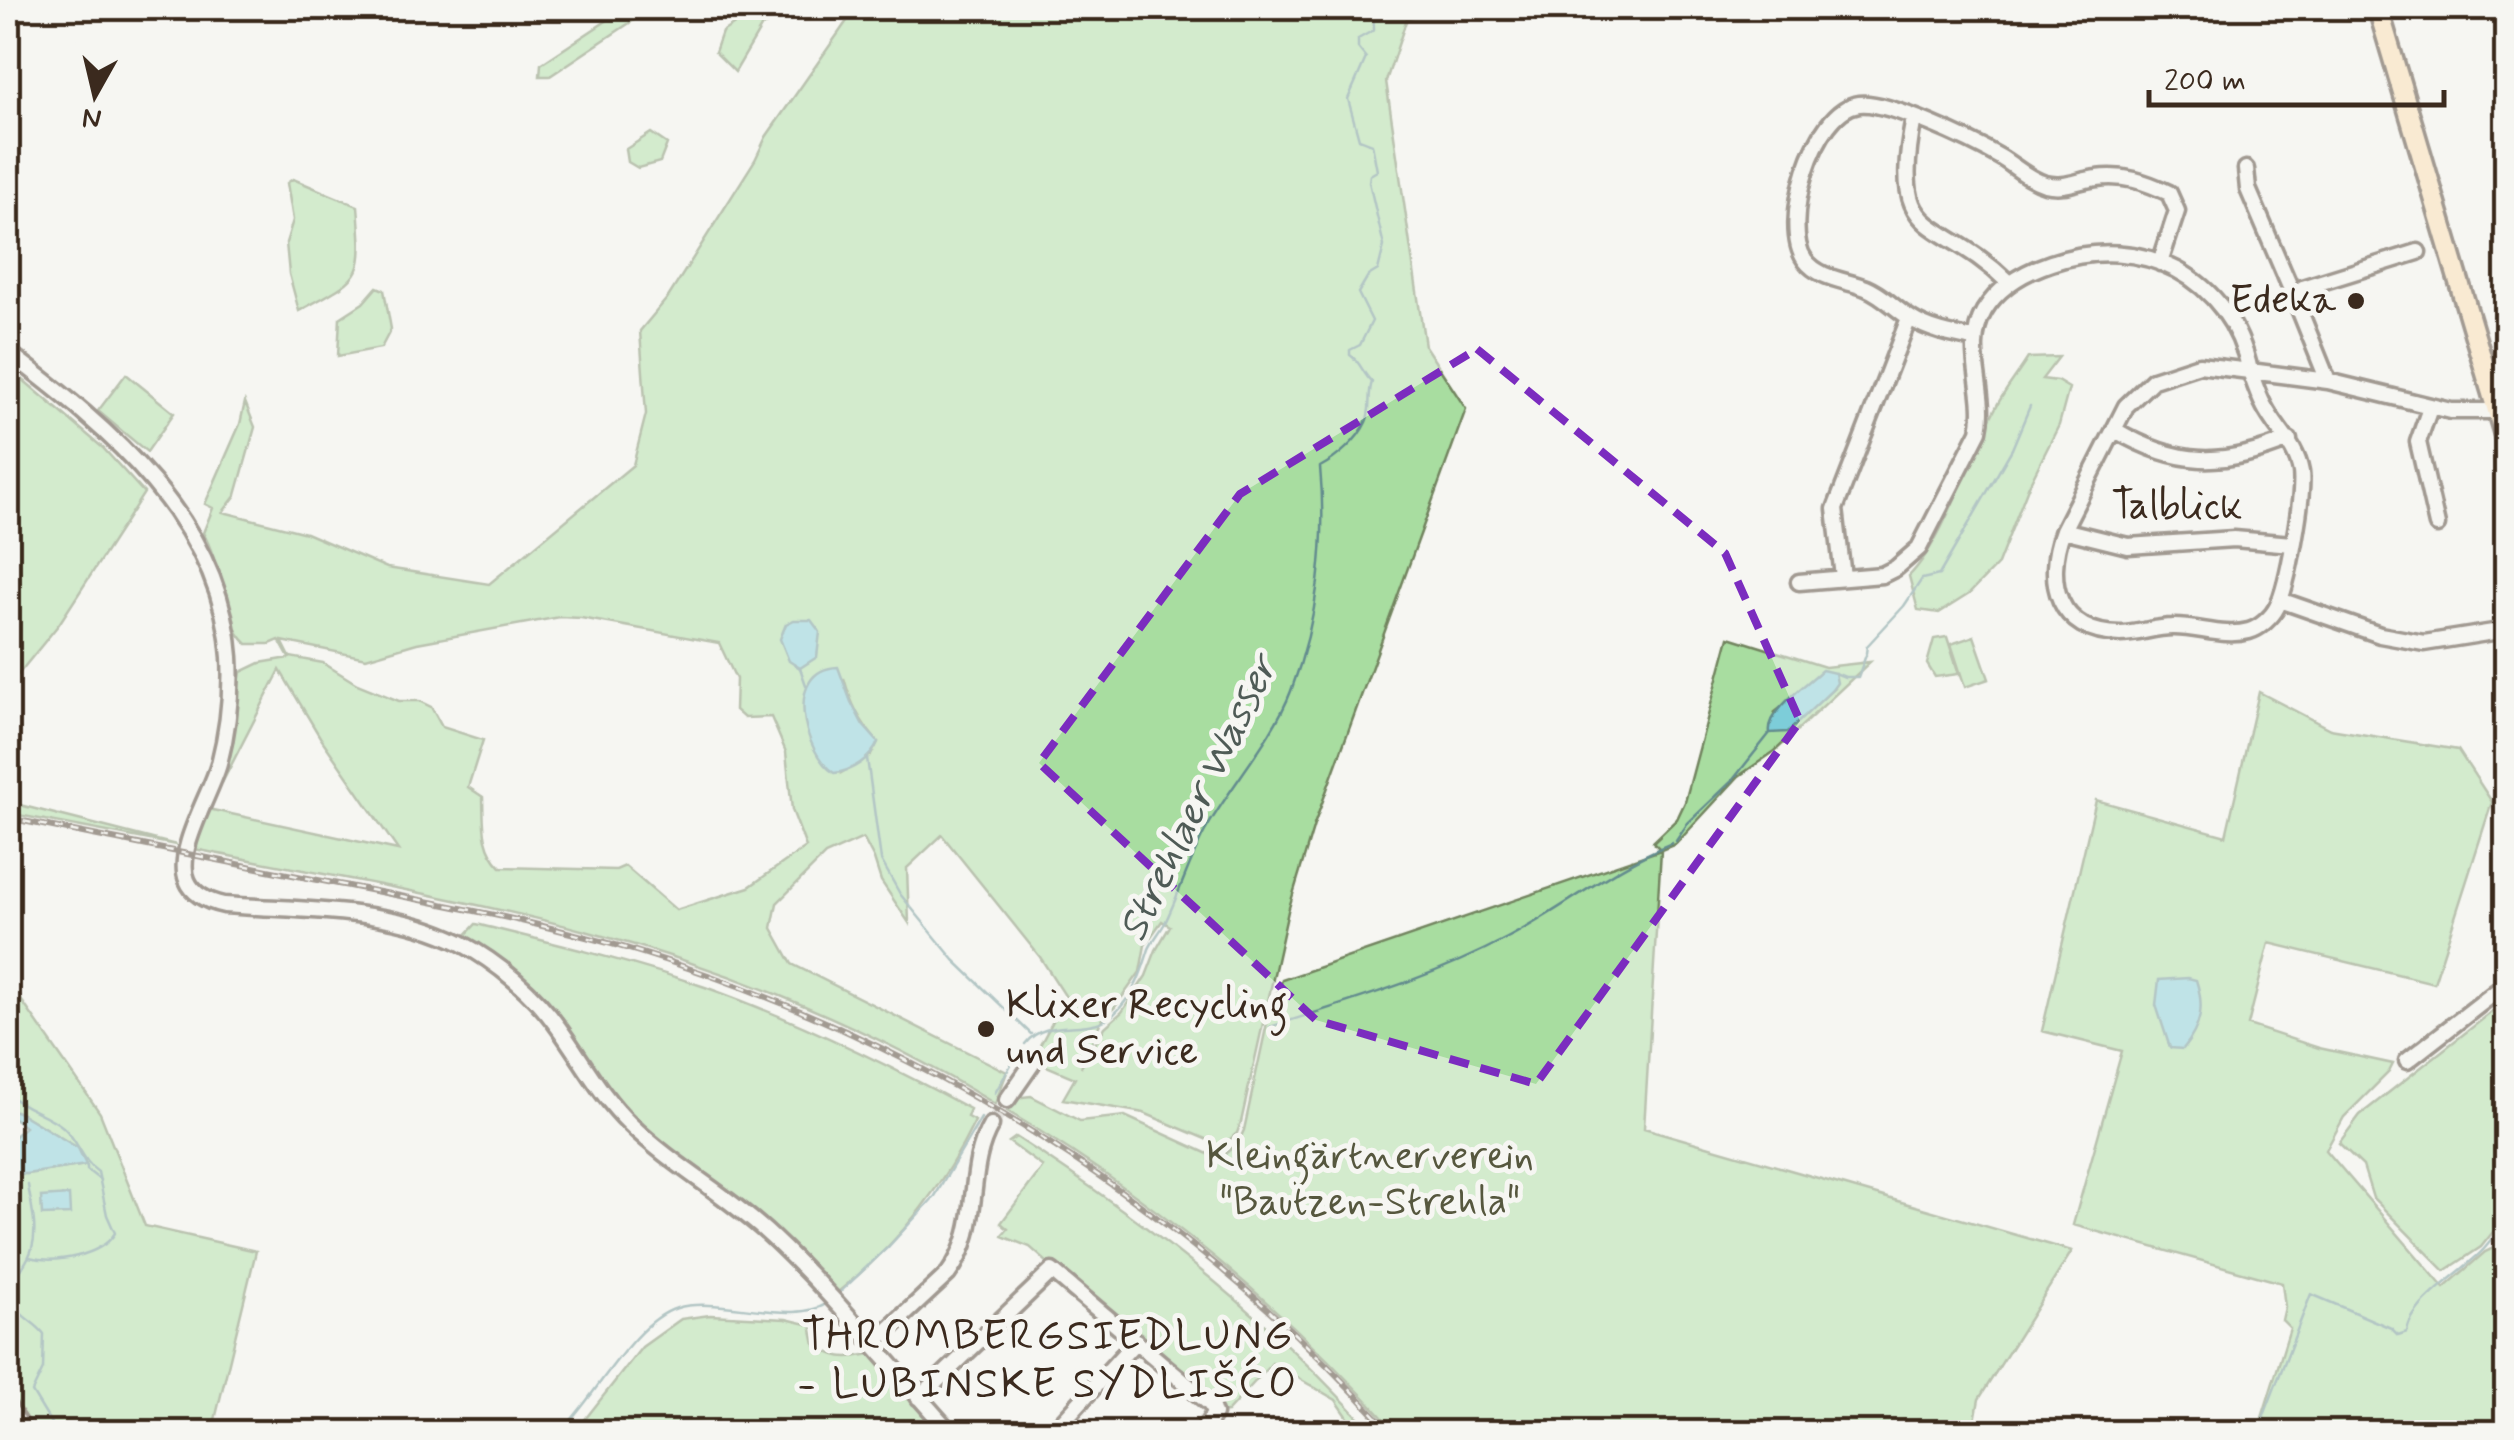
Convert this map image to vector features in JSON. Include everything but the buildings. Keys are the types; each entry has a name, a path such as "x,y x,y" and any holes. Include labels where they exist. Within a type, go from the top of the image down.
{"main road":[{"path":"2378,8 2503,411 2506,441"}],"street":[{"path":"1974,339 1948,334 1910,318 1891,301 1820,273 1808,264 1796,236 1808,164 1817,140 1846,108 1876,104 1914,118 1967,140 2049,185 2070,186 2114,177 2133,179 2170,194 2177,211 2160,263"},
{"path":"1914,118 1906,180 1913,209 1932,230 1971,249 2009,283"},
{"path":"2246,168 2248,189 2328,382"},
{"path":"2293,294 2418,252"},
{"path":"1799,582 1882,575 1918,548 1979,431 1982,417 1974,339 1983,313 2009,283 2043,266 2094,253 2115,253 2160,263 2196,281 2220,305 2238,330 2250,370 2265,409 2290,440 2303,489 2280,600 2268,618 2249,631 2219,632 2176,626 2117,634 2086,627 2070,618 2055,583 2056,549 2126,406 2140,390 2165,374 2199,365 2250,370 2381,392 2430,408 2503,411"},
{"path":"1844,577 1836,509 1910,318"},
{"path":"8,352 110,434 146,472 190,534 218,599 230,656 230,684 218,768 193,832 186,877 192,887 210,901 363,916 423,928 476,952 527,992 557,1024 598,1088 632,1126 770,1235 834,1300 950,1432"},
{"path":"2430,408 2418,442 2437,525"},
{"path":"2115,430 2161,453 2198,460 2256,454 2290,440"},
{"name":"Talblick","path":"2063,530 2128,546 2234,539 2292,544"},
{"path":"2280,600 2380,635 2424,643 2506,630"},
{"path":"2407,1061 2506,984"},
{"path":"1007,1100 1032,1064"},
{"path":"873,1344 958,1261 967,1243 984,1141 991,1125"},
{"path":"919,1398 1053,1271 1210,1405 1214,1414 1202,1432"},
{"path":"1053,1432 1136,1342"},
{"path":"8,1408 25,1432"}],"highlighted area":[{"path":"1477,349 1725,553 1800,721 1536,1084 1316,1020 1039,763 1240,494"}],"green space":[{"path":"626,8 652,8 550,76 540,76 541,64"},
{"path":"760,8 771,22 762,26 735,72 715,52 722,32"},
{"path":"856,8 1454,8 1407,18 1386,81 1425,346 1466,409 1314,825 1288,911 1241,1122 1237,1133 1222,1146 1144,1113 1063,1099 1075,1078 1032,1060 1066,997 1040,957 942,835 907,868 909,923 881,881 863,838 825,855 777,903 772,928 792,964 1007,1072 995,1104 899,1050 798,1003 642,947 491,908 194,849 208,809 398,850 320,737 280,670 222,783 241,672 260,663 289,658 279,640 247,644 238,633 203,533 213,508 205,504 240,424 245,402 255,427 236,495 223,512 306,533 387,568 489,584 633,465 646,414 640,331 669,296 766,137","holes":["560,617 719,643 736,679 735,710 744,718 771,717 786,752 792,810 806,847 749,887 676,910 625,866 616,870 501,867 487,843 483,797 468,787 483,740 442,727 431,707 419,701 399,701 357,684 323,663 290,657 282,641 366,658 417,643","844,678 857,712 878,742 871,755 841,773","1162,921 1170,926 1146,976 1122,1012 1105,1027 1081,1067 1101,1021 1140,972 1145,945"]},
{"path":"651,133 667,144 660,162 638,168 628,162 626,149"},
{"path":"293,179 358,206 360,231 355,273 348,282 299,311 286,243 293,220 287,183"},
{"path":"377,287 384,290 391,329 381,348 338,356 340,318 363,303"},
{"path":"2059,357 2042,379 2069,388 2059,425 2029,485 1998,564 1969,594 1939,613 1918,610 1909,576 1945,520 1998,404 2028,358"},
{"path":"8,367 103,448 144,493 59,624 8,687"},
{"path":"126,374 174,413 147,452 98,411"},
{"path":"1974,636 1989,679 1965,687 1951,644"},
{"path":"1729,637 1825,667 1870,662 1775,751 1739,776 1676,844 1661,850 1653,842 1677,819 1685,802","holes":["1832,690 1815,705 1774,713 1797,695"]},
{"path":"1947,637 1959,674 1935,677 1927,664 1934,639"},
{"path":"2259,692 2330,729 2458,750 2492,802 2434,983 2269,943 2248,1025 2319,1048 2393,1064 2344,1117 2326,1150 2444,1288 2485,1252 2506,1242 2506,1432 2267,1432 2261,1421 2290,1328 2282,1320 2282,1283 2073,1225 2122,1051 2042,1031 2096,800 2226,836"},
{"path":"8,802 176,845 8,813"},
{"name":"Kleingärtnerverein \"Bautzen-Strehla\"","path":"1661,850 1644,1128 2072,1251 1979,1399 1973,1432 1396,1432 1308,1341 1214,1257 1113,1180 1007,1111 1014,1098 1031,1096 1080,1121 1125,1116 1219,1159 1238,1143 1244,1130 1273,995 1279,991 1282,980"},
{"path":"476,924 648,969 739,1000 906,1075 970,1109 967,1117 975,1121 916,1214 838,1292 778,1233 623,1114 575,1040 462,939"},
{"path":"8,981 100,1113 145,1226 256,1251 212,1432 28,1432 8,1404 8,1173 86,1165 78,1148 8,1108"},
{"path":"2506,1001 2506,1222 2481,1247 2445,1271 2373,1198 2363,1166 2339,1143 2360,1115"},
{"path":"1016,1137 1112,1202 1204,1273 1291,1349 1372,1432 1358,1432 1336,1400 1272,1363 1227,1412 1217,1413 1030,1247 1002,1236 1008,1229 1001,1223 1043,1167 1009,1142"},
{"path":"710,1315 786,1319 811,1325 815,1344 829,1353 847,1357 870,1354 940,1432 575,1432 642,1347 681,1319"}],"water":[{"path":"811,620 820,632 817,657 800,668 789,661 780,639 786,624"},
{"path":"838,667 863,725 878,742 860,763 834,773 823,763 807,731 804,696 821,671"},
{"path":"1822,670 1835,673 1837,683 1832,690 1788,732 1770,733 1780,708"},
{"path":"2159,980 2196,980 2200,1016 2183,1049 2170,1048 2156,1005"},
{"path":"8,1108 78,1148 86,1165 8,1173 8,1137 25,1127 8,1114"},
{"path":"69,1195 70,1214 42,1215 41,1197"}],"waterway":[{"name":"Strehlaer Wasser","path":"1025,1044 1046,1030 1097,1023 1119,1009 1138,980 1204,833 1273,727 1291,691 1308,636 1318,580 1320,467 1352,442 1369,412 1372,382 1350,350 1360,345 1372,321 1358,293 1368,276 1378,270 1384,246 1369,182 1370,175 1377,171 1372,144 1359,139 1348,99 1366,58 1358,48 1358,39 1374,30 1373,8"},
{"path":"1866,653 1867,646 1904,606 1922,579 1939,575 2012,449 2030,406"},
{"path":"1835,673 1858,677 1866,655"},
{"path":"800,668 806,685"},
{"path":"1676,841 1770,733"},
{"path":"867,758 881,860 900,894 954,960 1031,1034"},
{"path":"1270,1027 1391,988 1479,952 1672,843"},
{"path":"995,1093 1012,1063"},
{"path":"8,1094 68,1132 98,1172 115,1233 88,1253 51,1259 29,1257"},
{"name":"Strehlaer Wasser","path":"836,1296 935,1196 981,1118"},
{"path":"87,1166 100,1180"},
{"path":"28,1185 34,1240 16,1279 13,1299 18,1310 44,1334 43,1369 32,1392 52,1425 89,1432"},
{"path":"2272,1432 2263,1418 2311,1294 2391,1328 2398,1335 2407,1332 2428,1298 2506,1226"},
{"name":"Strehlaer Wasser","path":"560,1432 629,1345 660,1316 694,1305 798,1312 816,1309 830,1301"}],"tunnel":[{"path":"991,1125 1007,1100"}],"railway":[{"path":"8,818 562,931 639,952 745,989 849,1033 950,1084 1047,1141 1140,1205 1229,1275 1312,1351 1390,1432"}],"place":[{"name":"Edeka","path":"2356,301"},
{"name":"Klixer Recycling und Service","path":"986,1029"}],"district":[{"name":"THROMBERGSIEDLUNG - LUBINSKE SYDLIŠĆO","path":"1048,1361"}]}
